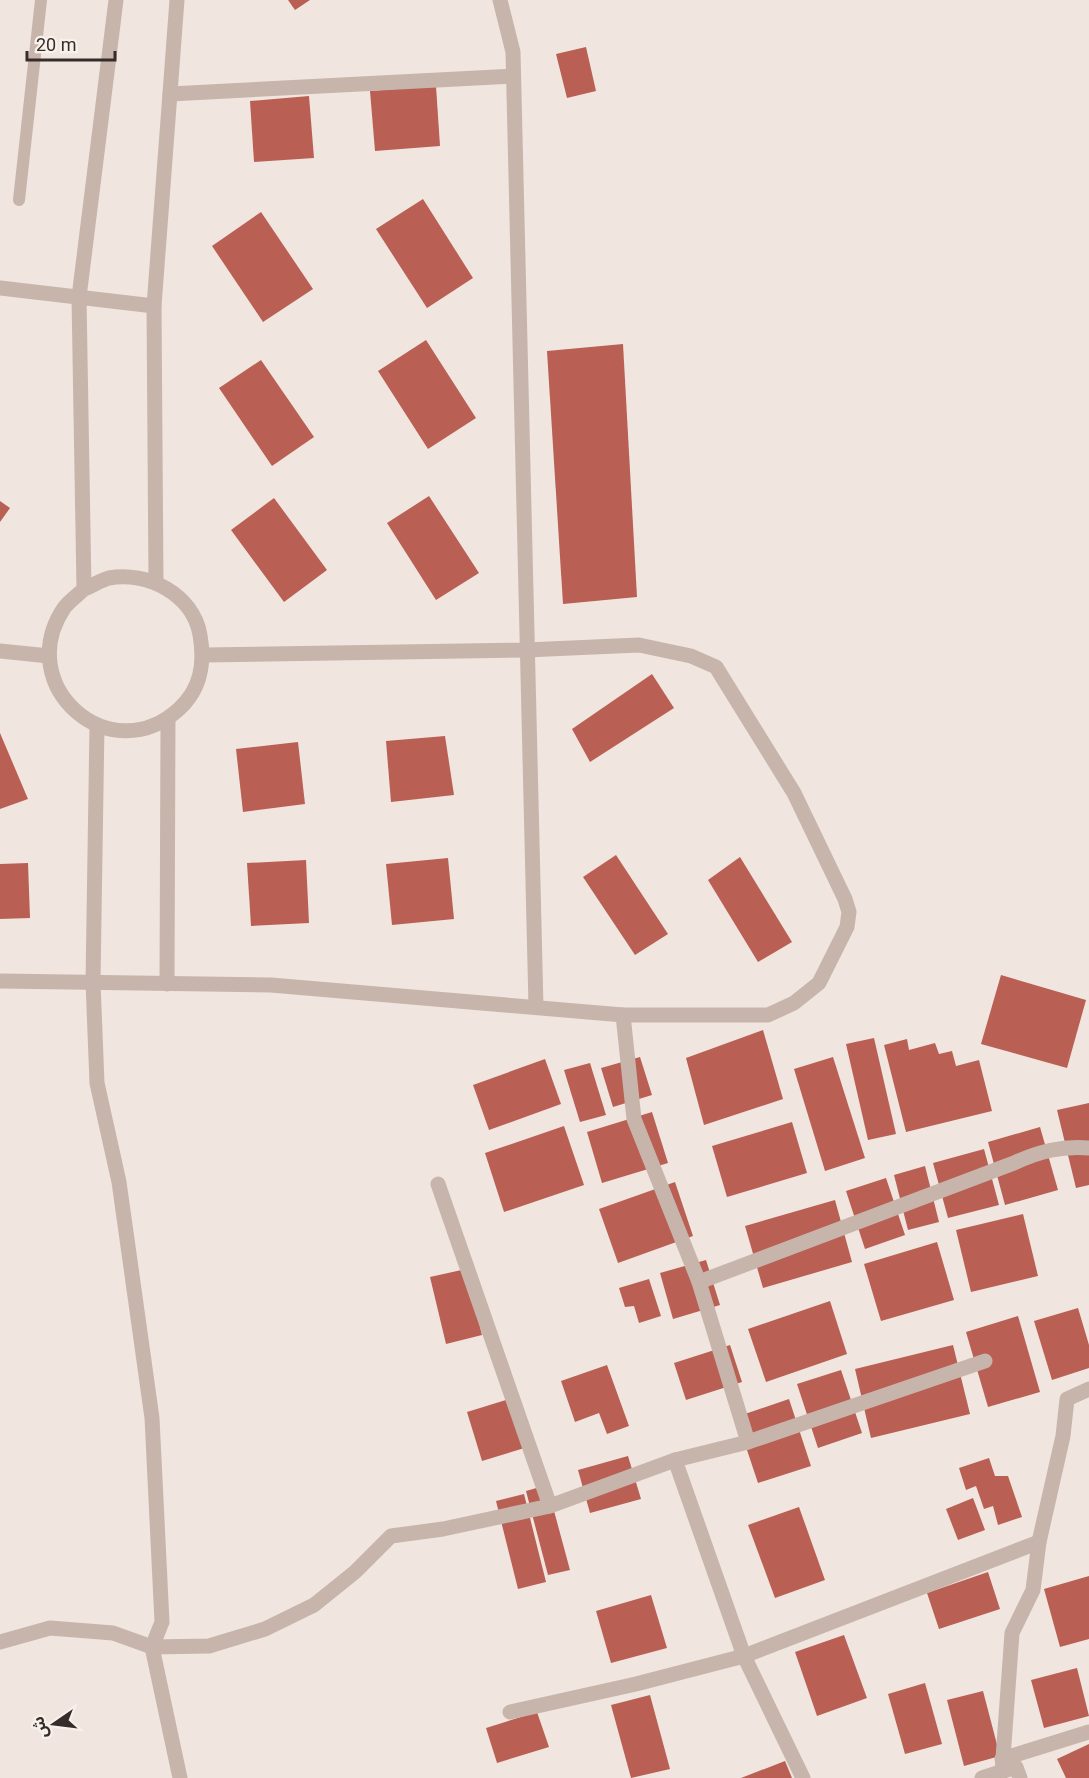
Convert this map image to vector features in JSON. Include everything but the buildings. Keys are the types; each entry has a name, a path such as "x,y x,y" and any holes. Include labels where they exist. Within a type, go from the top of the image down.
{"street":[{"path":"84,589 80,297 116,0"},
{"path":"156,582 154,306 177,0"},
{"path":"500,0 513,52 536,1007"},
{"path":"170,94 513,76"},
{"path":"0,288 154,306"},
{"path":"134,577 156,582 175,594 190,610 199,630 204,655 199,680 187,702 168,719 146,729 121,731 97,725 78,714 62,697 53,677 49,656 53,630 65,607 84,589 108,579 134,577"},
{"path":"0,981 271,985 623,1015 768,1015 794,1003 819,983 847,927 849,912 845,898 794,793 716,667 691,656 639,645 526,650 204,655"},
{"path":"0,651 49,656"},
{"path":"167,984 168,719"},
{"path":"97,725 93,982 97,1083 119,1182 152,1418 162,1622 152,1647 180,1778"},
{"path":"623,1015 634,1119 699,1282 748,1442"},
{"path":"699,1282 1039,1152 1076,1147 1089,1148"},
{"path":"438,1184 550,1506"},
{"path":"0,1642 50,1628 113,1634 152,1647 209,1646 265,1629 315,1605 355,1572 391,1536 443,1529 550,1506 675,1460 748,1442 985,1361"},
{"path":"1002,1765 1012,1633 1033,1590 1039,1542 1063,1436 1067,1400 1089,1389"},
{"path":"675,1460 744,1656 803,1778"},
{"path":"510,1712 636,1684 744,1656 1039,1542"},
{"path":"982,1778 1002,1765 1089,1732"},
{"path":"1002,1765 1016,1767 1020,1778"}],"lane":[{"path":"19,200 41,0"}]}
